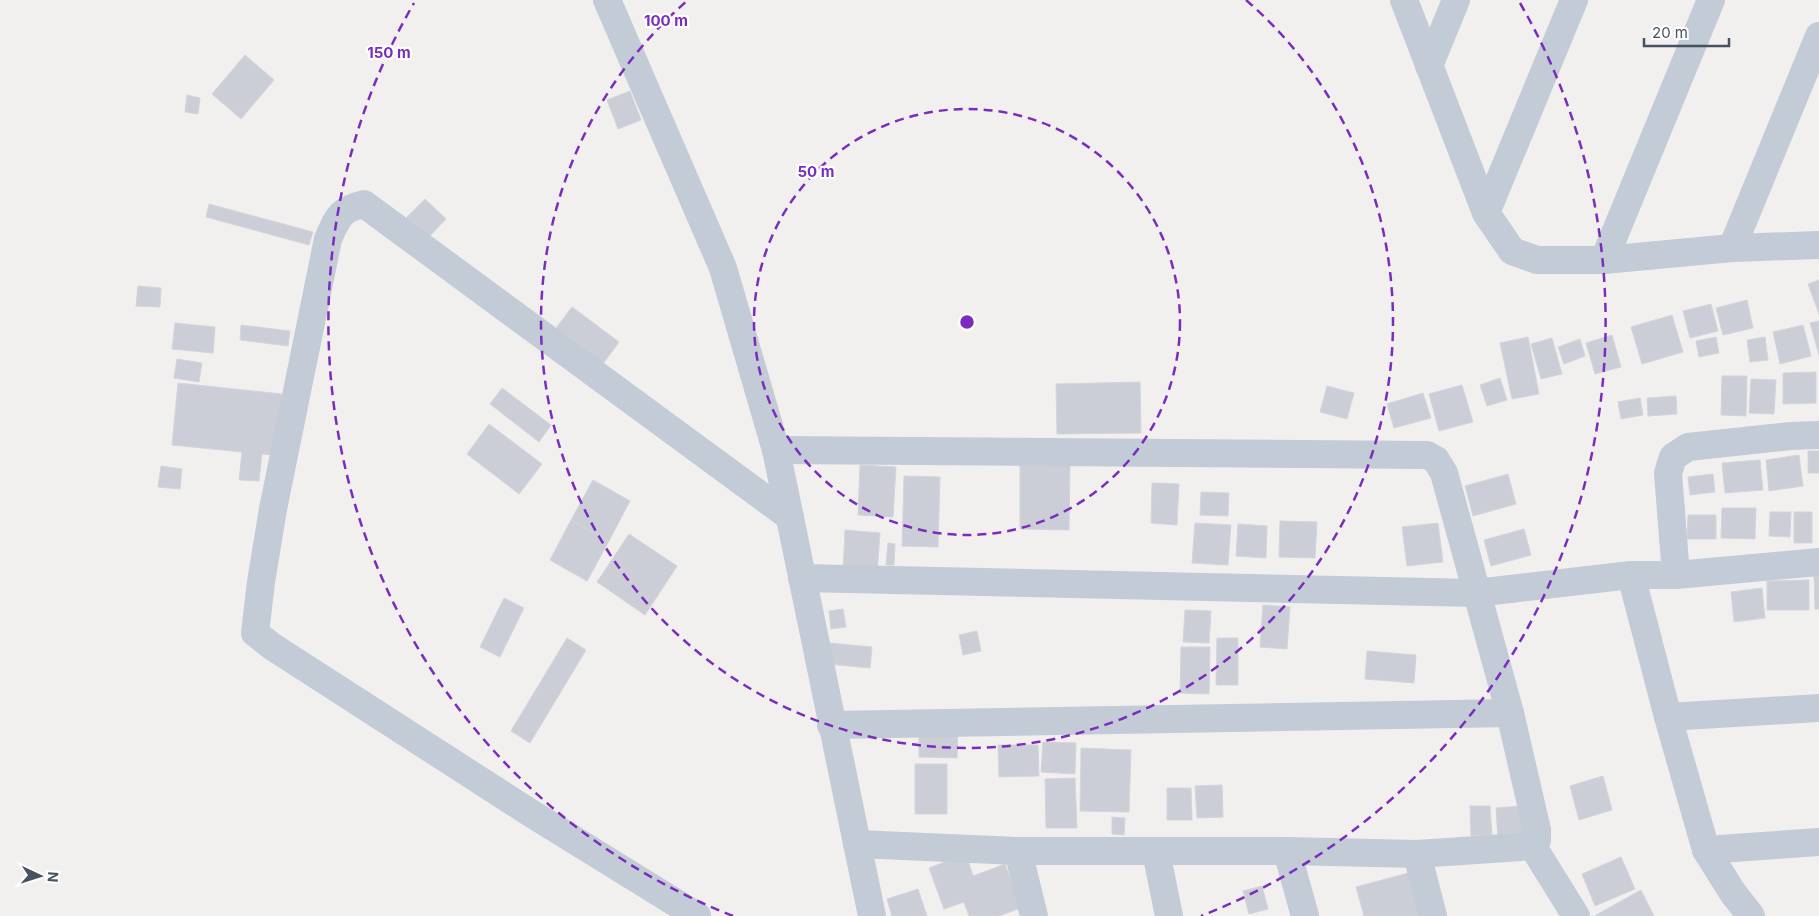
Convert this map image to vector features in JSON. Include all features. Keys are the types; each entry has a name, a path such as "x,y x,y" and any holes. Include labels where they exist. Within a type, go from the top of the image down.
{"street":[{"path":"607,0 723,268 776,450 831,725 872,916"},
{"path":"1404,0 1486,214 1512,251 1537,260 1604,260 1732,248 1819,245"},
{"path":"1429,66 1456,0"},
{"path":"1486,214 1574,0"},
{"path":"1604,260 1711,0"},
{"path":"1732,248 1819,36"},
{"path":"697,916 504,796 273,647 255,633 272,509 328,239 339,216 346,210 364,204 790,517"},
{"path":"1676,574 1668,473 1673,457 1688,447 1791,436 1819,435"},
{"path":"776,450 1427,455 1436,460 1444,473 1510,713 1537,830 1537,840 1532,845 1417,854 1287,851 1018,851 857,844"},
{"path":"802,578 1476,593 1631,575 1676,574 1819,562"},
{"path":"1631,575 1668,717 1706,850 1732,893 1751,916"},
{"path":"1668,717 1819,708"},
{"path":"831,725 1510,713"},
{"path":"1706,850 1819,842"},
{"path":"1532,845 1576,916"},
{"path":"1018,851 1034,916"},
{"path":"1287,851 1305,916"},
{"path":"1156,852 1169,916"},
{"path":"1417,854 1433,916"}],"building":[{"path":"245,55 274,80 241,119 212,94"},
{"path":"630,91 641,120 618,129 607,100"},
{"path":"187,95 200,98 198,114 185,112"},
{"path":"425,199 446,219 424,242 403,221"},
{"path":"209,204 313,232 309,245 206,217"},
{"path":"1819,280 1819,314 1808,284"},
{"path":"138,286 161,288 160,307 136,306"},
{"path":"1747,300 1753,328 1723,335 1716,308"},
{"path":"1711,304 1718,331 1690,338 1683,311"},
{"path":"572,307 619,342 597,372 550,336"},
{"path":"1672,315 1683,352 1642,364 1631,327"},
{"path":"1819,321 1819,355 1810,323"},
{"path":"175,323 215,327 213,353 172,349"},
{"path":"241,325 290,331 288,346 240,340"},
{"path":"1803,325 1811,356 1780,364 1773,332"},
{"path":"1612,335 1621,367 1595,374 1586,343"},
{"path":"1528,337 1539,394 1512,399 1500,343"},
{"path":"1716,337 1719,353 1699,357 1696,341"},
{"path":"1765,337 1768,360 1750,362 1747,340"},
{"path":"1552,338 1562,374 1541,379 1531,344"},
{"path":"1580,339 1585,356 1564,364 1558,347"},
{"path":"177,359 202,363 199,382 174,378"},
{"path":"1816,372 1816,403 1783,404 1783,373"},
{"path":"1722,376 1747,376 1746,416 1721,415"},
{"path":"1500,378 1507,400 1487,406 1480,385"},
{"path":"1751,379 1776,380 1774,414 1749,413"},
{"path":"1140,382 1141,433 1057,434 1056,384"},
{"path":"178,383 282,394 275,455 262,454 259,481 239,480 242,452 172,445"},
{"path":"1462,385 1473,422 1439,431 1429,394"},
{"path":"1327,386 1354,393 1347,419 1320,412"},
{"path":"502,388 551,425 539,442 490,404"},
{"path":"1423,393 1431,418 1394,428 1387,404"},
{"path":"1676,396 1677,414 1648,416 1647,398"},
{"path":"1640,398 1643,415 1621,419 1618,402"},
{"path":"489,424 542,464 519,494 467,454"},
{"path":"1808,451 1819,451 1819,473 1808,473"},
{"path":"1799,455 1803,486 1769,491 1766,460"},
{"path":"1760,460 1763,490 1725,493 1722,463"},
{"path":"1020,464 1070,465 1069,530 1020,529"},
{"path":"860,465 896,467 893,517 858,515"},
{"path":"161,466 182,469 180,489 158,487"},
{"path":"1508,474 1516,504 1473,516 1465,486"},
{"path":"1713,474 1715,492 1690,495 1688,477"},
{"path":"904,476 940,477 938,547 902,546"},
{"path":"593,480 630,501 609,541 571,520"},
{"path":"1152,483 1179,484 1177,525 1151,523"},
{"path":"1201,492 1229,493 1228,516 1200,515"},
{"path":"1722,508 1756,508 1755,539 1721,538"},
{"path":"1770,512 1791,512 1790,537 1769,536"},
{"path":"1794,512 1812,512 1812,543 1794,543"},
{"path":"1688,515 1716,515 1716,539 1687,539"},
{"path":"571,520 609,541 587,581 550,560"},
{"path":"1280,521 1317,522 1315,558 1279,557"},
{"path":"1195,523 1231,525 1228,565 1192,563"},
{"path":"1438,523 1443,562 1407,566 1402,527"},
{"path":"1238,524 1267,526 1266,558 1236,556"},
{"path":"1524,529 1531,555 1491,566 1484,540"},
{"path":"845,530 880,533 877,574 843,572"},
{"path":"629,534 677,566 645,615 597,582"},
{"path":"888,543 895,544 894,565 886,565"},
{"path":"1814,575 1819,575 1819,609 1815,609"},
{"path":"1809,580 1809,610 1767,610 1767,581"},
{"path":"1762,588 1765,618 1734,622 1731,592"},
{"path":"504,598 524,608 500,657 480,647"},
{"path":"1263,605 1290,607 1287,649 1260,647"},
{"path":"843,609 846,627 831,629 829,611"},
{"path":"1185,610 1211,611 1209,643 1183,642"},
{"path":"977,631 981,651 963,655 959,635"},
{"path":"567,638 586,650 530,743 511,731"},
{"path":"1217,638 1238,638 1238,685 1216,685"},
{"path":"830,643 872,647 870,668 828,664"},
{"path":"1181,647 1210,647 1209,694 1180,693"},
{"path":"1367,651 1416,655 1414,683 1365,679"},
{"path":"919,728 958,729 957,758 919,757"},
{"path":"1043,742 1076,743 1075,774 1041,772"},
{"path":"998,745 1038,745 1039,776 999,777"},
{"path":"1081,748 1131,750 1129,812 1080,811"},
{"path":"915,764 947,764 947,814 915,814"},
{"path":"1603,776 1612,810 1579,820 1570,786"},
{"path":"1075,778 1077,828 1046,828 1045,779"},
{"path":"1222,785 1223,817 1197,818 1195,786"},
{"path":"1167,788 1191,788 1192,820 1167,820"},
{"path":"1470,806 1490,806 1492,835 1471,836"},
{"path":"1521,806 1524,838 1498,840 1496,808"},
{"path":"1112,817 1125,818 1124,835 1112,834"},
{"path":"966,854 973,876 1005,864 1021,908 999,916 969,916 964,902 944,909 929,868"},
{"path":"1621,857 1635,889 1595,906 1582,874"},
{"path":"1408,873 1420,916 1364,916 1356,887"},
{"path":"1262,886 1268,909 1249,914 1243,891"},
{"path":"918,889 927,916 892,916 887,899"},
{"path":"1641,890 1654,916 1596,916 1596,915"}]}
